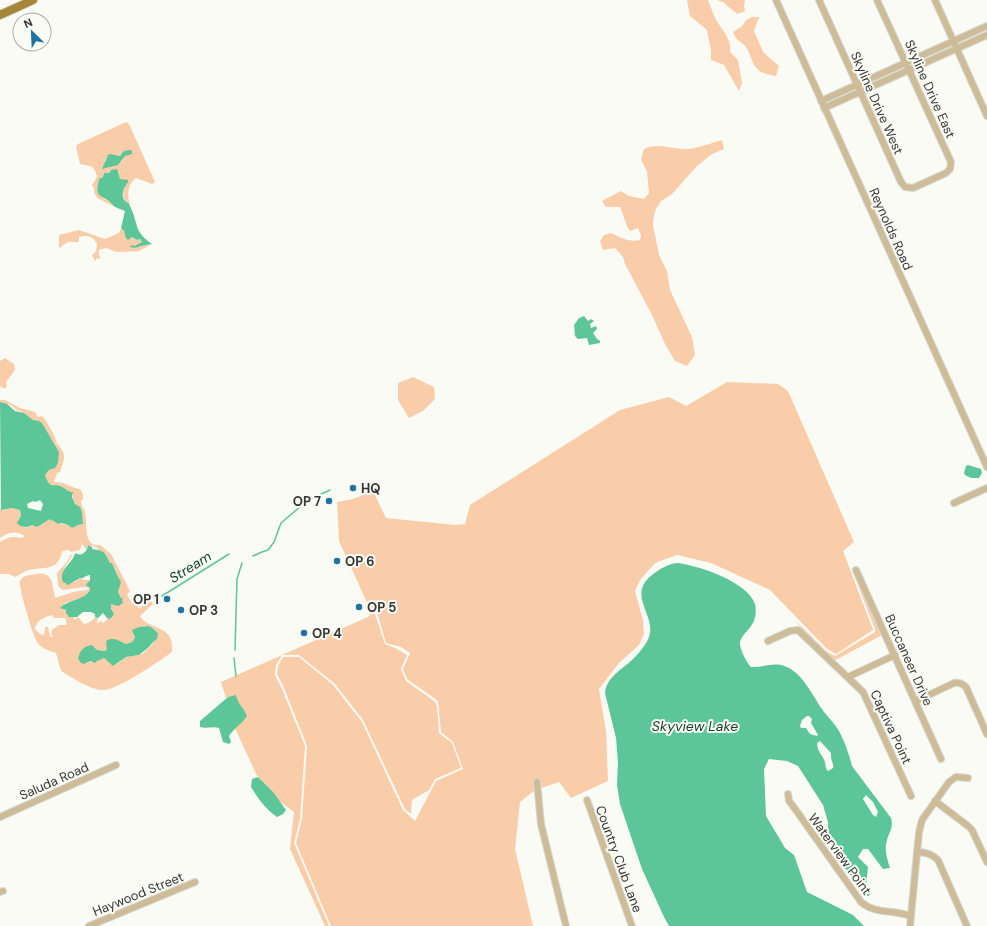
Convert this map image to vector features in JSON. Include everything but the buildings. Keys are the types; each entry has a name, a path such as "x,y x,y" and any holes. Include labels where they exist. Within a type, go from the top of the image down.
{"main road":[{"path":"0,15 33,0"}],"street":[{"name":"Reynolds Road","path":"776,0 987,467"},
{"name":"Skyline Drive West","path":"819,0 902,185 908,189 932,180"},
{"name":"Skyline Drive East","path":"877,0 950,162 950,169 948,172 932,180"},
{"path":"935,0 987,116"},
{"path":"821,101 987,26"},
{"path":"824,108 987,35"},
{"path":"954,503 987,488"},
{"name":"Buccaneer Drive","path":"856,570 941,759"},
{"name":"Captiva Point","path":"768,641 790,631 798,630 863,692 911,796"},
{"path":"848,677 895,655"},
{"path":"916,701 954,683 962,684 966,687 987,734"},
{"name":"Saluda Road","path":"0,817 116,765"},
{"path":"910,926 918,832 922,820 948,782 956,777 968,778"},
{"path":"537,782 541,824 566,926"},
{"name":"Waterview Point","path":"788,794 789,801 792,806 860,902 871,909 902,913 910,916"},
{"name":"Country Club Lane","path":"587,800 632,926"},
{"path":"935,801 968,826 975,836 987,862"},
{"path":"917,852 926,852 938,860 967,926"},
{"name":"Haywood Street","path":"88,926 195,882"}],"shaded area":[{"path":"687,0 708,0 717,21 729,40 730,52 738,60 742,83 739,91 724,65 711,60 707,30 690,16"},
{"path":"717,0 745,0 745,11 737,14 723,2"},
{"path":"752,17 759,17 754,31 763,52 779,66 776,76 760,72 753,63 746,47 734,35 733,32 742,26 746,20"},
{"path":"126,122 129,124 155,182 152,184 136,178 128,190 130,205 123,195 125,187 115,170 111,170 109,173 104,173 103,177 99,180 97,190 104,199 109,201 115,207 97,198 92,185 97,177 96,173 91,166 80,164 76,146","holes":["130,154 125,156 121,162 102,167 105,164 105,160 110,156"]},
{"path":"722,140 724,149 712,154 697,166 672,194 661,201 654,215 653,225 659,255 667,271 670,290 692,337 695,355 687,366 675,361 665,344 652,315 625,264 623,257 615,248 603,250 600,241 604,235 611,233 632,241 640,240 641,236 638,228 630,231 620,207 606,207 602,201 621,191 629,196 644,199 649,193 647,172 641,159 644,149 660,146 688,149 701,147"},
{"path":"121,228 126,234 137,240 140,239 142,243 135,246 140,247 146,244 150,245 139,251 119,252 108,248 99,250 101,259 97,258 95,261 92,255 96,251 97,244 94,239 90,237 79,237 78,242 68,242 59,248 59,235 79,230 105,239 119,233"},
{"path":"5,358 14,364 15,370 6,382 7,386 5,389 0,386 0,361"},
{"path":"413,377 434,387 435,399 423,411 409,418 398,400 398,383"},
{"path":"727,382 778,384 788,391 854,542 843,551 873,630 836,654 827,649 770,590 711,563 677,555 655,563 640,580 635,591 643,620 644,634 639,645 619,663 599,689 606,731 608,781 571,798 559,782 535,790 520,802 515,849 533,926 331,926 296,843 302,819 307,746 277,674 278,666 283,657 299,657 333,685 362,722 403,810 415,821 436,781 463,769 453,742 441,732 438,701 407,679 403,669 410,653 401,647 386,643 376,609 369,607 339,541 337,502 353,499 373,491 386,518 456,525 465,524 470,505 620,410 669,397 686,406"},
{"path":"0,400 5,400 20,408 35,412 38,417 42,416 44,418 54,434 57,444 64,454 64,460 60,472 57,473 54,482 63,483 81,490 83,500 81,500 81,503 85,512 87,533 90,542 94,545 100,545 111,554 130,591 127,595 132,603 139,608 151,601 153,604 140,616 144,621 166,632 170,637 172,652 119,685 104,690 99,690 82,683 61,671 56,653 39,645 36,640 20,584 20,581 25,576 40,573 47,575 51,580 55,598 73,592 87,590 89,588 85,587 63,590 58,586 57,573 67,562 71,554 72,556 65,567 62,579 65,584 75,582 81,577 83,580 90,580 88,582 90,590 82,598 65,603 63,609 66,611 67,615 74,616 74,620 78,617 84,624 97,617 97,623 101,621 103,623 111,618 111,604 115,604 121,598 118,592 119,581 117,574 106,554 98,550 97,547 88,545 87,550 82,544 80,550 71,552 69,550 62,551 58,562 50,567 27,571 15,577 9,574 0,574 0,542 11,537 22,538 25,536 12,532 0,538 0,508 1,510 12,508 20,510 21,515 18,520 22,527 32,525 37,527 50,519 56,523 70,525 72,528 83,524 80,508 74,502 73,494 63,488 49,484 45,475 56,465 59,452 42,423 33,420 9,404 6,405 0,402","holes":["52,615 54,618 65,618 67,625 59,625 52,630 52,637 50,636 48,627 45,627 44,635 40,634 35,629 37,623","148,626 158,633 152,645 142,654 126,657 117,664 104,658 86,663 94,647 97,650 105,651 118,640 126,644 132,642 135,638 133,635 139,627"]},
{"path":"852,570 886,633 830,663 795,620 826,651 835,656 875,632"},
{"path":"361,594 367,608 374,611 385,644 407,655 401,669 406,681 434,701 437,706 439,733 452,743 461,768 435,779 429,790 412,800 411,814 405,809 363,720 335,684 299,655 282,655 370,616"},
{"path":"282,655 276,665 275,675 305,746 300,819 294,843 329,926 325,926 290,849 294,812 279,801 256,774 235,728 247,716 244,710 234,700 228,697 226,698 221,682"}],"water":[{"path":"124,151 132,151 132,154 125,156 118,165 102,169 108,155 120,156"},
{"path":"117,169 120,179 128,180 123,191 123,195 125,201 133,212 137,227 142,235 152,244 136,248 130,247 142,242 140,239 137,240 132,237 128,240 126,238 124,231 121,228 125,211 115,207 99,195 97,190 99,179 103,177 104,173 109,173 111,170"},
{"path":"584,316 588,321 591,319 594,321 590,324 591,328 596,326 597,329 593,333 600,343 589,345 587,338 578,339 575,336 574,325 579,318"},
{"path":"0,402 7,404 15,411 24,413 33,420 42,423 59,452 58,463 55,468 49,470 45,475 47,480 51,485 60,486 73,492 72,497 75,504 80,507 82,512 83,524 72,528 65,524 58,524 50,519 37,527 32,525 24,527 17,523 21,515 20,510 12,508 1,510","holes":["40,500 43,504 41,511 28,508 27,504"]},
{"path":"968,465 981,469 982,473 979,478 971,478 965,475 964,473 966,466"},
{"path":"88,545 92,547 92,549 102,551 107,556 121,582 118,592 121,598 123,598 123,603 118,606 111,604 111,609 114,614 108,619 103,613 98,618 91,612 83,612 77,617 69,617 66,610 60,608 84,596 90,590 90,588 86,585 90,580 90,575 80,578 68,585 63,582 62,577 64,570 74,557 75,553 84,553 87,550"},
{"name":"Skyview Lake","path":"673,564 686,564 709,571 733,582 750,596 755,604 755,617 753,624 740,642 747,662 751,667 772,665 784,666 791,669 802,679 824,712 839,731 847,748 852,766 891,818 892,827 886,847 890,868 883,869 868,849 863,849 858,857 868,867 866,886 870,893 869,896 867,896 834,854 828,834 828,822 823,805 798,766 787,761 769,759 764,769 766,816 785,848 794,855 807,892 853,915 864,926 669,926 664,917 642,869 620,804 617,785 618,763 616,738 605,693 606,687 612,678 638,654 649,637 649,621 642,598 642,590 645,583 652,575","holes":["807,716 812,719 811,723 818,735 817,736 810,734 806,728 801,728 800,726 802,720","820,741 831,753 833,768 828,771 818,750 817,743","866,795 873,802 878,812 876,817 873,815 863,799"]},
{"path":"148,626 158,633 157,639 139,655 126,657 113,666 104,658 95,663 91,661 83,664 78,658 80,652 84,648 92,645 97,650 105,651 107,649 106,641 111,639 126,644 132,642 135,638 132,630 139,627"},
{"path":"236,695 247,716 229,736 231,742 229,744 223,742 219,728 200,727 200,721 228,697"},
{"path":"258,777 273,792 286,810 283,814 277,817 256,795 251,787 252,779"}],"waterway":[{"name":"Stream","path":"253,556 268,550 274,542 281,523 308,500 330,490"},
{"name":"Stream","path":"162,596 229,554"},
{"name":"Stream","path":"235,650 237,579 242,563"},
{"name":"Stream","path":"234,658 236,676"}],"place":[{"name":"HQ","path":"353,488"},
{"name":"OP 7","path":"329,501"},
{"name":"OP 6","path":"337,561"},
{"name":"OP 1","path":"167,599"},
{"name":"OP 5","path":"359,607"},
{"name":"OP 3","path":"181,610"},
{"name":"OP 4","path":"304,633"}]}
